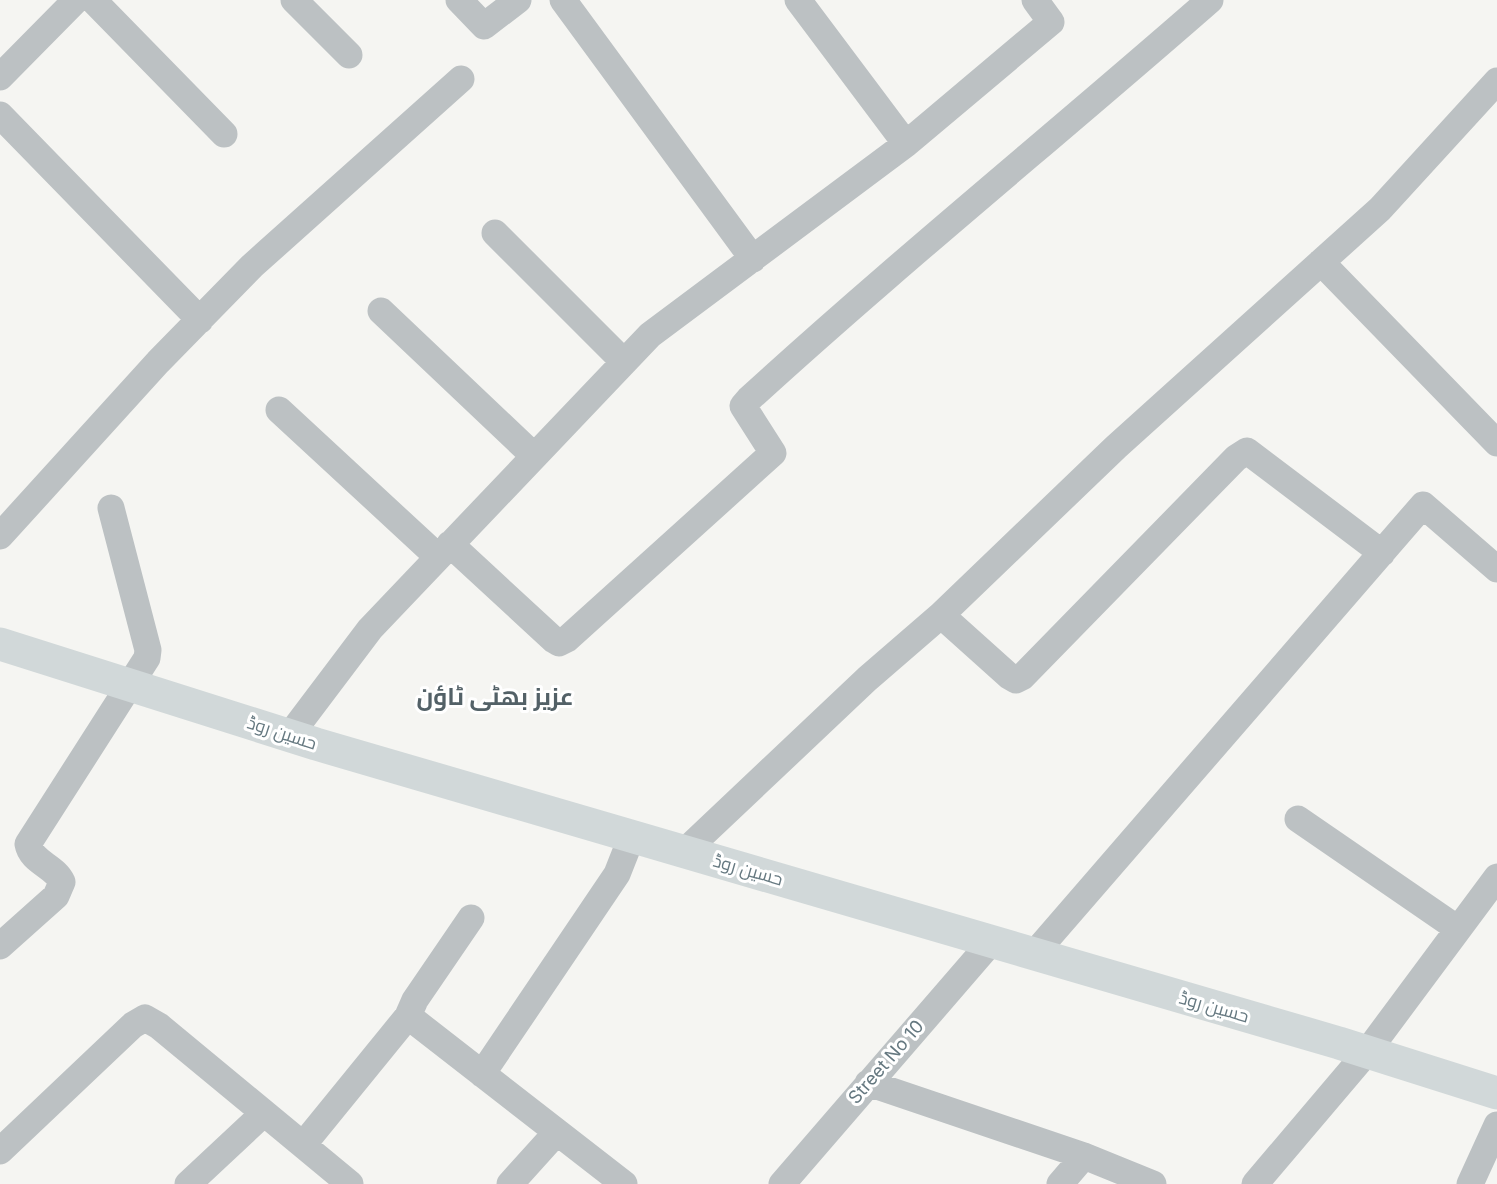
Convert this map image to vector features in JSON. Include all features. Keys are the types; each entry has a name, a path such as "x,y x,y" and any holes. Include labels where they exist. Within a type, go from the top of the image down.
{"street":[{"path":"0,77 76,0"},
{"path":"93,0 224,134"},
{"path":"294,0 348,54"},
{"path":"459,0 484,26 518,0"},
{"path":"563,0 753,259"},
{"path":"798,0 906,144"},
{"path":"290,735 370,629 650,335 906,144 1051,22 1035,0"},
{"path":"279,410 444,551 559,644 773,453 743,406 748,399 864,294 1090,105 1210,0"},
{"path":"0,536 158,362 252,266 461,79"},
{"path":"684,852 867,679 941,615 1116,447 1380,209 1497,81"},
{"path":"0,115 200,320"},
{"path":"495,233 624,362"},
{"path":"1321,262 1497,443"},
{"path":"381,311 534,456"},
{"path":"941,615 1009,676 1016,680 1022,677 1236,458 1247,451 1382,553"},
{"path":"1034,954 1423,505 1497,569"},
{"path":"0,946 56,896 62,882 58,873 34,857 27,844 132,685 147,658 147,650 111,508"},
{"name":"حسین روڈ","path":"0,644 290,735 1367,1052 1497,1093"},
{"path":"1298,819 1458,929"},
{"path":"482,1074 617,874 632,836"},
{"path":"1255,1184 1367,1052 1497,877"},
{"path":"303,1144 408,1016 415,1000 471,918"},
{"name":"Street No 10","path":"782,1184 992,941"},
{"path":"408,1016 624,1184"},
{"path":"0,1151 133,1025 145,1018 159,1026 350,1184"},
{"path":"868,1083 1084,1156 1154,1184"},
{"path":"188,1184 264,1113"},
{"path":"1470,1184 1497,1125"},
{"path":"510,1184 556,1133"},
{"path":"1060,1184 1084,1156"}],"district":[{"name":"عزیز بھٹی ٹاؤن","path":"495,697"}]}
